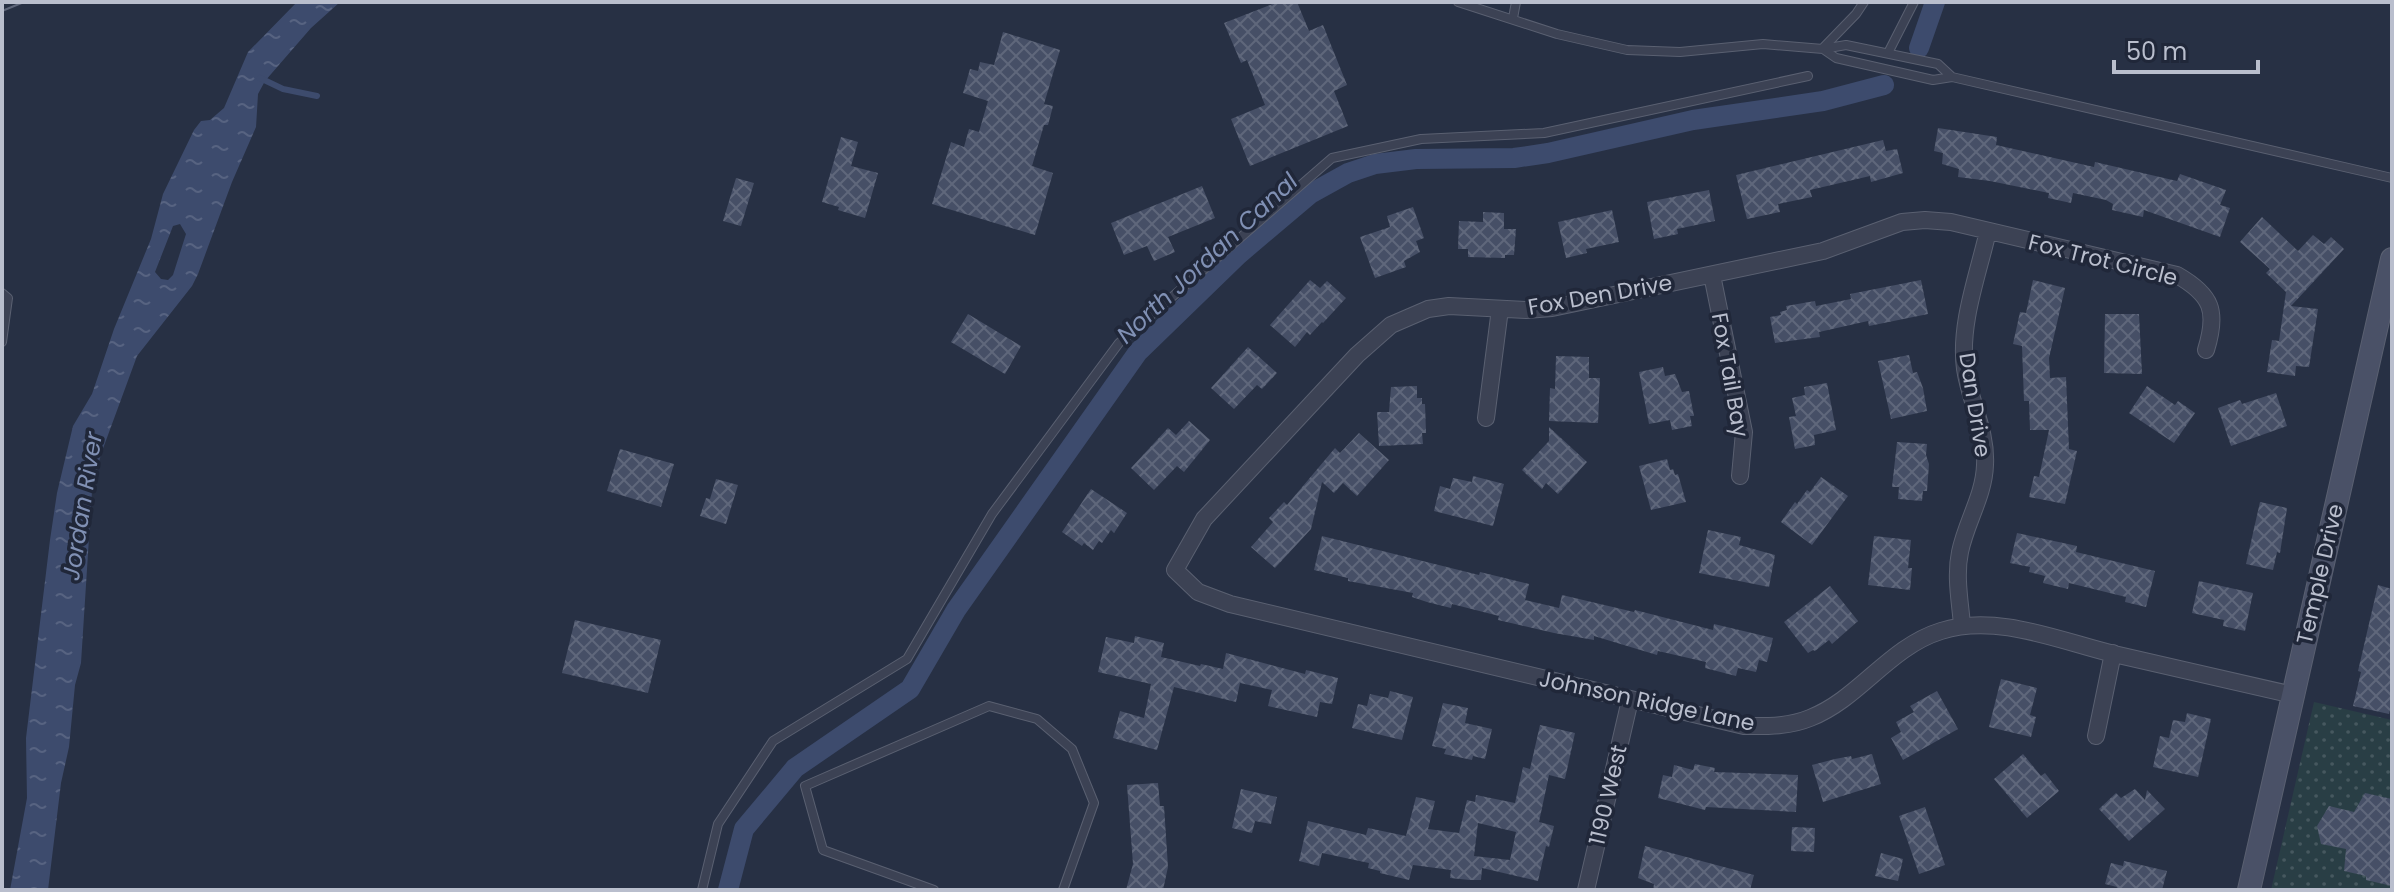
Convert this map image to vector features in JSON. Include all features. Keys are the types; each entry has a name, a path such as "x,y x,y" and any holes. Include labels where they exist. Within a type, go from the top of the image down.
{"street":[{"name":"Fox Den Drive","path":"1175,570 1204,519 1357,355 1383,331 1408,317 1428,309 1462,305 1500,309 1552,308 1823,251 1902,222 1951,222 1988,231"},
{"name":"Fox Trot Circle","path":"1988,231 2177,275 2199,287 2210,306 2213,330 2206,350"},
{"name":"Dan Drive","path":"1962,625 1957,579 1959,553 1982,488 1985,465 1984,441 1965,369 1964,345 1988,231"},
{"name":"Temple Drive","path":"2249,890 2392,259"},
{"name":"Fox Tail Bay","path":"1712,275 1744,432 1740,476"},
{"path":"1486,418 1500,309"},
{"name":"Johnson Ridge Lane","path":"1175,570 1198,592 1230,604 1744,726 1781,727 1811,718 1833,706 1892,656 1914,642 1962,625 2011,629 2293,695"},
{"path":"2096,736 2113,653"},
{"name":"1190 West","path":"1586,890 1630,700"}],"lane":[{"path":"1458,2 1557,34 1627,50 1680,52 1763,44 1823,49 1846,45 1938,64 1952,77"},
{"path":"1513,18 1516,2"},
{"path":"1823,49 1864,2"},
{"path":"1888,53 1914,2"},
{"path":"1823,49 1836,58 1933,80 1952,77 2392,178"},
{"path":"702,890 718,824 773,741 907,659 992,514 1119,343 1332,158 1421,139 1544,133 1808,76"},
{"path":"2,293 8,298 2,342"},
{"path":"934,890 823,850 805,786 989,706 1037,719 1072,749 1089,789 1094,803 1063,890"}],"shaded area":[{"path":"2314,702 2392,720 2392,890 2271,890"}],"water":[{"name":"Jordan River","path":"297,2 340,2 311,28 265,81 258,94 256,127 198,274 137,356 101,454 92,491 81,663 75,685 48,890 10,890 27,798 26,738 50,540 57,493 73,426 92,394 114,329 151,239 163,194 194,130 201,121 210,120 224,108 248,52","holes":["180,224 186,234 173,275 168,280 161,279 155,272 173,226"]}],"building":[{"path":"1278,2 1297,2 1309,31 1323,25 1347,85 1334,91 1348,126 1250,166 1231,119 1265,105 1247,60 1241,63 1224,23"},
{"path":"1003,32 1060,50 1044,104 1053,106 1032,166 1053,173 1035,235 932,204 951,142 964,147 969,129 979,132 988,101 963,93 970,69 978,71 980,62 994,65"},
{"path":"1938,128 1997,137 1996,145 2094,167 2095,162 2177,181 2180,174 2226,190 2220,205 2230,208 2220,237 2144,210 2143,217 2112,210 2113,204 2106,200 2073,193 2071,203 2048,198 2049,193 1958,177 1959,169 1942,164 1943,153 1934,151"},
{"path":"841,137 858,142 851,166 878,173 865,218 822,202"},
{"path":"1883,140 1886,151 1897,149 1903,173 1871,182 1870,176 1810,190 1812,197 1778,204 1780,212 1747,219 1736,175"},
{"path":"736,178 754,183 741,226 723,221"},
{"path":"1202,186 1215,218 1168,237 1175,252 1154,261 1147,246 1124,255 1111,223"},
{"path":"1709,190 1715,221 1677,229 1678,234 1654,239 1647,202"},
{"path":"1413,207 1424,238 1416,241 1420,252 1404,261 1406,267 1375,278 1360,237 1390,227 1387,216"},
{"path":"1612,210 1619,242 1586,249 1587,253 1566,258 1558,222"},
{"path":"1483,212 1504,213 1504,229 1516,229 1514,255 1505,255 1505,258 1468,257 1468,249 1458,249 1459,221 1483,222"},
{"path":"2262,217 2298,251 2313,235 2324,244 2331,237 2344,249 2291,306 2318,309 2309,367 2296,366 2295,376 2267,372 2272,340 2279,341 2286,292 2266,273 2270,269 2240,242"},
{"path":"1310,280 1320,288 1327,281 1346,298 1310,335 1307,332 1295,347 1270,325"},
{"path":"1921,280 1928,314 1869,326 1868,321 1819,332 1820,337 1775,343 1770,317 1781,315 1780,312 1787,310 1786,306 1815,301 1816,306 1851,299 1850,294"},
{"path":"2033,280 2065,288 2049,358 2050,378 2066,377 2069,449 2077,451 2065,504 2029,497 2034,476 2039,477 2049,430 2030,430 2029,401 2024,401 2022,346 2013,344 2020,312 2026,313"},
{"path":"968,314 1021,346 1005,374 951,342"},
{"path":"2105,314 2139,314 2142,374 2104,373"},
{"path":"1248,347 1277,373 1262,389 1257,385 1234,409 1211,388"},
{"path":"1909,355 1913,373 1917,372 1923,388 1927,411 1891,419 1878,361"},
{"path":"1556,356 1589,357 1589,378 1600,378 1598,423 1549,421 1550,388 1555,389"},
{"path":"1663,367 1665,376 1675,374 1682,392 1689,391 1694,416 1690,416 1692,426 1672,430 1670,420 1649,424 1639,372"},
{"path":"1827,383 1836,430 1814,435 1815,445 1795,449 1789,417 1796,416 1792,398 1805,395 1804,387"},
{"path":"1417,386 1417,398 1422,398 1422,404 1425,404 1426,433 1422,433 1423,444 1379,446 1377,412 1389,412 1391,387"},
{"path":"2147,386 2175,405 2178,401 2195,413 2174,443 2129,413"},
{"path":"2276,393 2287,426 2231,446 2218,408"},
{"path":"1189,421 1210,440 1184,472 1177,466 1154,490 1131,468 1168,428 1176,435"},
{"path":"1549,427 1587,462 1558,494 1546,483 1542,489 1522,470 1549,441"},
{"path":"1359,433 1389,460 1357,496 1343,483 1334,493 1322,482 1311,529 1275,568 1251,547 1273,522 1269,518 1284,502 1287,505 1335,448 1340,453"},
{"path":"1897,442 1927,444 1927,491 1923,491 1922,501 1898,499 1899,487 1892,487"},
{"path":"620,449 674,464 661,507 607,491"},
{"path":"1667,459 1670,470 1678,474 1686,502 1651,510 1639,466"},
{"path":"1473,476 1504,484 1493,526 1434,511 1440,486 1450,489 1453,478 1472,482"},
{"path":"1821,477 1848,496 1812,545 1781,522 1795,502 1797,504 1807,490 1810,492"},
{"path":"716,479 738,485 726,524 700,516 706,498 710,499"},
{"path":"1091,489 1127,513 1114,533 1111,530 1093,550 1062,532"},
{"path":"2260,502 2287,508 2280,553 2277,552 2273,570 2246,564"},
{"path":"1708,530 1741,537 1739,545 1775,555 1769,587 1699,573"},
{"path":"2017,533 2077,546 2076,552 2155,571 2146,607 2125,602 2126,597 2069,583 2068,589 2043,583 2045,576 2029,572 2030,567 2010,563"},
{"path":"1322,536 1479,575 1480,572 1529,584 1525,600 1559,608 1562,595 1713,630 1714,624 1773,638 1767,662 1759,660 1756,672 1738,668 1736,676 1705,668 1706,662 1658,651 1657,655 1594,636 1594,640 1554,633 1498,620 1499,616 1452,604 1451,608 1427,602 1412,597 1413,593 1348,581 1348,578 1314,570"},
{"path":"1874,536 1911,540 1908,568 1912,568 1910,590 1868,585"},
{"path":"2199,581 2253,593 2245,631 2223,626 2224,620 2192,613"},
{"path":"2378,585 2392,589 2392,701 2389,714 2353,706"},
{"path":"1830,586 1858,621 1832,644 1829,640 1808,653 1784,622"},
{"path":"575,620 661,640 648,693 562,673"},
{"path":"1135,636 1164,643 1161,657 1200,666 1223,669 1226,653 1305,674 1306,670 1338,678 1332,704 1320,702 1317,717 1268,706 1272,690 1240,683 1236,702 1174,687 1157,750 1113,738 1120,711 1144,718 1151,684 1098,672 1106,637 1134,643"},
{"path":"2001,679 2037,688 2030,715 2036,717 2031,737 1989,727"},
{"path":"1390,691 1413,697 1402,740 1352,728 1358,704 1367,706 1370,694 1388,698"},
{"path":"1937,691 1958,729 1903,760 1891,738 1901,732 1896,722 1914,712 1910,706"},
{"path":"1443,703 1468,708 1465,723 1492,729 1485,759 1473,756 1472,760 1444,754 1446,749 1432,746"},
{"path":"2187,713 2211,719 2198,777 2153,767 2160,736 2169,738 2173,720 2185,722"},
{"path":"1540,725 1575,733 1565,779 1549,775 1539,822 1554,826 1538,881 1482,868 1481,880 1450,878 1451,870 1413,865 1409,880 1368,868 1369,863 1322,853 1319,866 1299,861 1308,821 1366,835 1368,828 1406,836 1416,797 1435,801 1428,829 1459,833 1467,800 1475,802 1476,795 1515,803 1523,767 1530,769","holes":["1478,823 1516,832 1510,860 1474,856"]},
{"path":"1872,754 1881,784 1823,802 1812,765"},
{"path":"2023,754 2041,776 2045,773 2059,791 2027,818 1994,779"},
{"path":"1695,764 1715,768 1714,772 1798,775 1796,812 1706,807 1705,810 1658,798 1663,775 1672,777 1674,765 1693,770"},
{"path":"1158,783 1160,806 1164,806 1168,867 1163,890 1126,890 1133,864 1127,785"},
{"path":"1241,789 1277,797 1271,824 1255,821 1252,833 1232,828"},
{"path":"2135,789 2145,800 2147,790 2165,809 2129,841 2099,809 2116,793 2121,798"},
{"path":"2365,793 2392,799 2392,886 2344,871 2346,849 2321,844 2317,826 2329,806 2354,812"},
{"path":"1925,807 1945,865 1919,874 1899,816"},
{"path":"1792,827 1815,828 1814,852 1791,851"},
{"path":"1645,846 1754,875 1750,890 1653,890 1654,884 1638,878"},
{"path":"1881,853 1903,859 1898,881 1875,876"},
{"path":"2124,861 2167,871 2162,890 2116,890 2117,887 2105,884 2111,863 2123,866"}],"waterway":[{"name":"North Jordan Canal","path":"1919,48 1935,2"},
{"path":"260,78 283,89 317,96"},
{"name":"North Jordan Canal","path":"728,890 744,829 795,768 910,689 956,610 1138,352 1238,255 1310,194 1348,173 1375,164 1416,159 1514,158 1548,153 1693,120 1823,101 1884,85"}],"tram line":[{"path":"2,11 24,2"}]}
